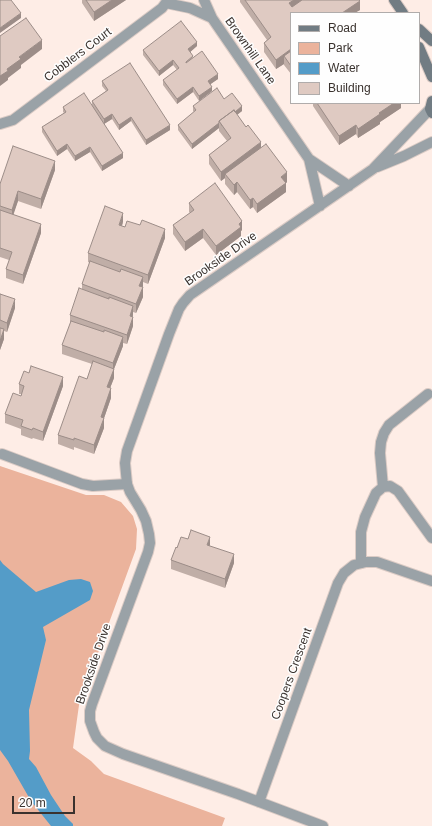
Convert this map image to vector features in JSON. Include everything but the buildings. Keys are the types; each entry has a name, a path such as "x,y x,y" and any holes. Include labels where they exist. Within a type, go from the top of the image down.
{"street":[{"name":"Brownhill Lane","path":"204,0 212,18 308,159 320,206"},
{"path":"394,0 402,12"},
{"name":"Brownhill Lane","path":"167,2 190,8 212,18"},
{"name":"Cobblers Court","path":"0,124 13,120 156,13 167,2"},
{"path":"420,30 432,42"},
{"path":"420,49 432,77"},
{"name":"Brookside Drive","path":"323,826 123,754 105,746 97,738 90,721 92,704 150,543 146,521 142,510 126,484 125,464 128,451 169,334 183,303 190,295 373,169 431,108"},
{"name":"Brookside Drive","path":"373,169 432,142"},
{"name":"Brownhill Lane","path":"308,159 349,186"},
{"path":"382,487 380,453 384,433 389,425 428,394"},
{"path":"2,454 82,484 93,486 126,484"},
{"path":"432,538 398,491 390,486 382,487 376,494 365,517 361,532 361,563 377,562 432,581"},
{"name":"Coopers Crescent","path":"259,802 338,583 344,573 354,565 361,563"}],"green space":[{"path":"0,466 86,495 104,495 121,502 133,516 137,529 136,549 79,705 73,748 91,761 104,774 225,818 222,826 0,826"}],"water":[{"path":"0,560 36,592 69,580 81,579 90,582 93,591 90,600 43,627 46,640 29,710 29,759 36,767 51,795 73,826 51,826 31,801 0,750"}]}
